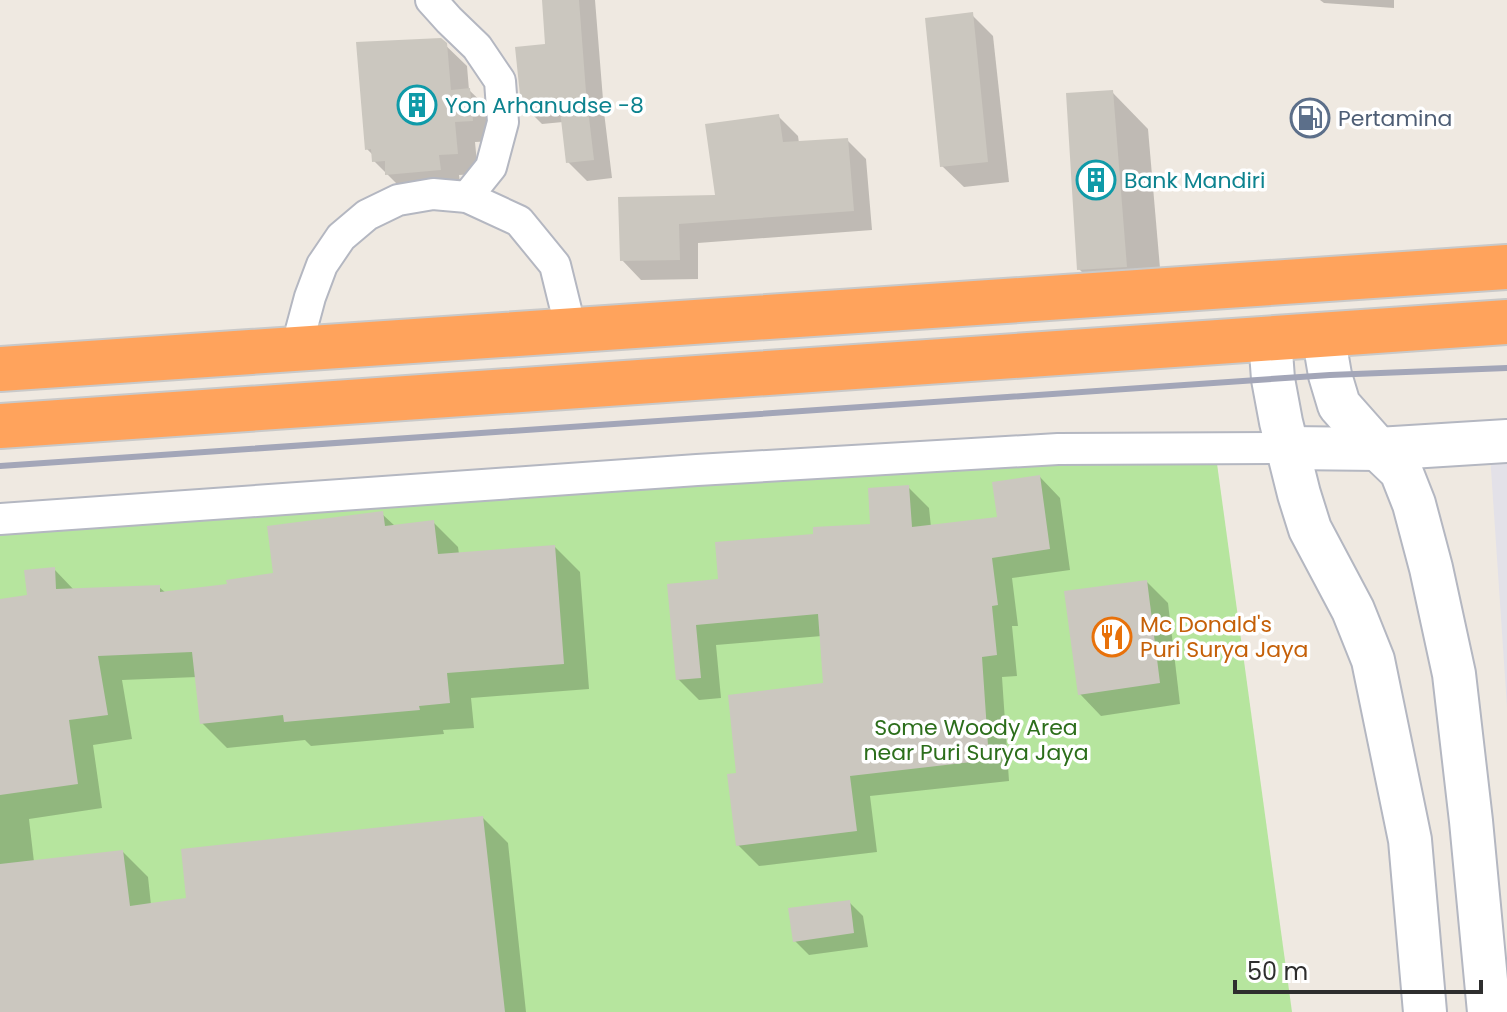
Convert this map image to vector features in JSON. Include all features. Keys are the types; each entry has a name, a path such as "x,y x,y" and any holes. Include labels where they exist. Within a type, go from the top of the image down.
{"highway":[{"path":"0,369 1507,267"},
{"path":"1316,280 1323,334"},
{"path":"1262,283 1270,338"},
{"path":"0,426 1507,322"}],"street":[{"path":"431,0 477,47 500,81 503,122 491,167 467,197"},
{"path":"296,349 322,265 341,237 367,215 398,200 433,194 467,197 519,221 555,265 571,330"},
{"path":"1323,334 1339,405 1401,471 1414,504 1431,568 1454,674 1489,1012"},
{"path":"1270,338 1281,422 1310,529 1353,610 1373,660 1410,840 1425,1012"},
{"path":"0,519 697,470 1042,450 1378,449 1507,441"}],"shaded area":[{"path":"1490,454 1507,454 1507,707"}],"green space":[{"name":"Some Woody Area near Puri Surya Jaya","path":"1215,449 1292,1012 0,1012 0,534"}],"building":[{"path":"542,0 579,0 594,160 566,163 559,102 521,105 515,47 545,44"},
{"path":"973,12 988,162 940,167 925,18"},
{"name":"Yon Arhanudse -8","path":"441,38 447,43 451,90 470,88 473,121 455,122 458,154 439,155 441,170 385,175 385,161 372,162 371,149 365,150 356,42"},
{"name":"Bank Mandiri","path":"1113,90 1127,267 1077,270 1066,93"},
{"path":"779,114 783,142 848,138 854,211 679,224 680,260 620,261 618,197 715,195 705,124"},
{"path":"1040,475 1050,549 992,558 998,605 992,606 997,655 982,657 989,760 850,776 857,831 736,846 727,774 736,773 728,695 823,683 818,614 696,625 701,678 676,680 667,584 718,579 715,542 813,534 813,527 870,524 868,488 909,485 912,527 997,517 992,482"},
{"path":"383,511 385,526 434,520 438,554 555,545 564,664 447,673 450,703 419,706 420,710 284,722 283,715 200,724 192,652 98,656 108,715 69,720 78,784 0,795 0,599 27,595 24,570 55,567 56,589 160,585 160,592 227,584 226,580 273,573 267,526"},
{"name":"Mc Donald's Puri Surya Jaya","path":"1147,580 1160,683 1078,695 1064,591"},
{"path":"483,816 505,1012 0,1012 0,864 123,850 130,906 186,898 181,849"},
{"path":"850,900 854,933 793,942 788,908"}],"railway":[{"path":"0,466 1330,375 1507,368"}],"place":[{"name":"Yon Arhanudse -8","path":"417,105"},
{"name":"Pertamina","path":"1310,118"},
{"name":"Bank Mandiri","path":"1096,180"},
{"name":"Mc Donald's Puri Surya Jaya","path":"1112,637"}]}
